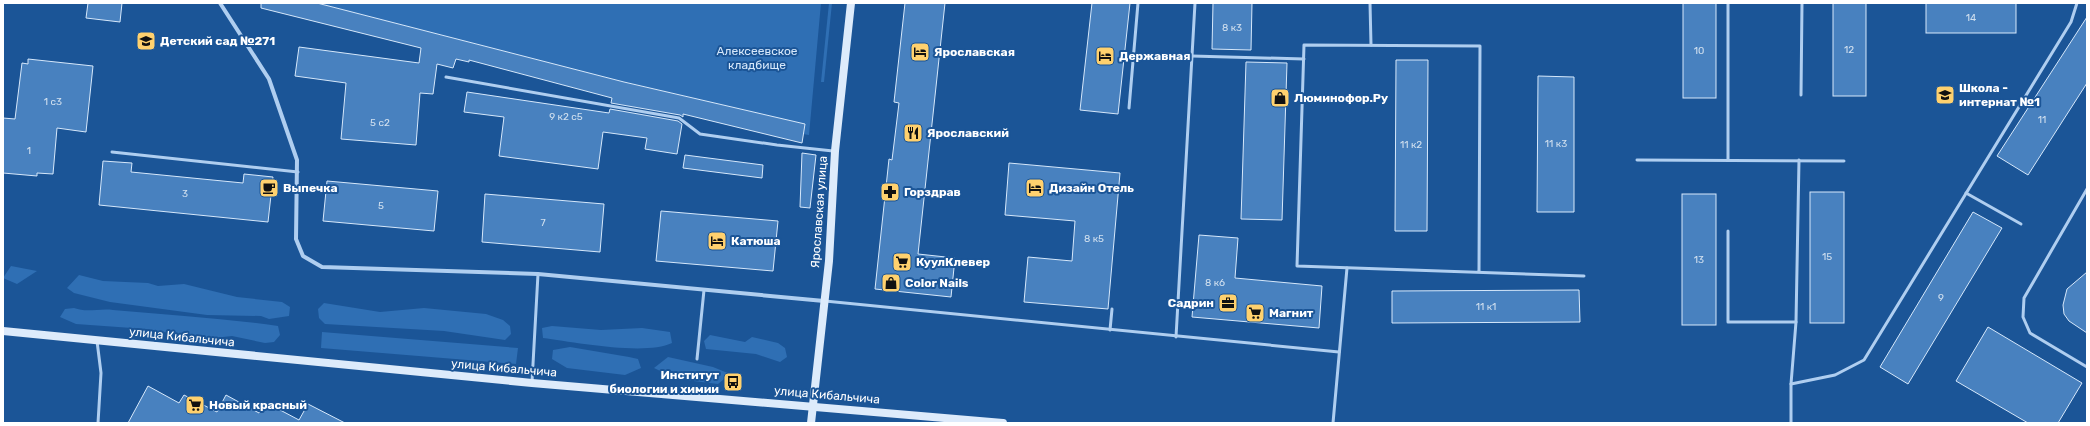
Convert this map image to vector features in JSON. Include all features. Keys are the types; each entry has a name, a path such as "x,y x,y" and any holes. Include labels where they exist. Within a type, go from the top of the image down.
{"street":[{"path":"220,3 269,79 297,160 296,239 303,256 322,267 538,274 825,301"},
{"name":"Ярославская улица","path":"811,423 825,301 835,151 850,3"},
{"name":"улица Кибальчича","path":"3,331 532,383 1003,423"}],"lane":[{"path":"1129,108 1138,3"},
{"path":"1176,337 1195,3"},
{"path":"1370,3 1371,45"},
{"path":"1728,3 1728,160"},
{"path":"1801,95 1802,3"},
{"path":"1791,384 1835,376 1864,360 2071,22 2077,3"},
{"path":"1479,271 1480,46 1304,45 1297,266 1479,271 1584,276"},
{"path":"1192,56 1304,59"},
{"path":"446,78 679,118 700,134 777,145 835,151"},
{"path":"112,152 298,172"},
{"path":"1637,160 1844,161"},
{"path":"1791,423 1791,384 1796,322 1799,160"},
{"path":"2087,189 2024,298 2023,317 2030,333 2087,367"},
{"path":"1966,193 2021,224"},
{"path":"1728,231 1728,322 1796,322"},
{"path":"1333,423 1347,268"},
{"path":"532,383 538,274"},
{"path":"697,359 704,290"},
{"path":"825,301 1339,352"},
{"path":"1110,330 1112,309"},
{"path":"97,340 101,373 98,423"}],"green space":[{"name":"Алексеевское кладбище","path":"317,3 821,3 809,135 803,134 805,124 608,78"},
{"path":"829,3 832,3 824,82 821,82"},
{"path":"11,266 37,271 17,284 3,278"},
{"path":"79,275 103,281 148,283 158,286 184,284 237,297 282,302 290,307 289,316 269,319 261,316 207,315 110,302 74,293 67,288"},
{"path":"324,303 380,312 424,308 486,314 503,320 510,326 511,334 505,340 444,331 325,324 319,318 318,309"},
{"path":"74,308 257,323 278,326 280,335 274,342 265,343 232,336 205,339 146,329 76,324 60,317 65,309"},
{"path":"552,326 601,330 642,328 670,332 672,343 660,347 627,348 590,345 543,338 542,328"},
{"path":"322,332 518,348 516,364 321,348"},
{"path":"710,335 745,342 752,337 778,343 785,348 787,357 780,362 756,354 706,349 704,341"},
{"path":"570,347 638,359 641,368 625,375 567,368 552,359 553,350"},
{"path":"668,357 713,367 730,374 718,384 677,379 654,368"}],"building":[{"path":"88,3 122,3 120,22 86,18"},
{"path":"261,3 317,3 624,82 805,124 802,143 683,114 683,117 680,115 611,103 612,98 469,60 469,62 456,59 453,68 437,64 433,94 420,93 416,145 341,139 346,83 295,76 299,47 419,63 421,48 261,8"},
{"path":"905,3 945,3 918,254 955,258 951,297 875,289 889,159 892,160 899,103 894,102"},
{"name":"Державная","path":"1092,3 1130,3 1118,114 1080,110"},
{"path":"1213,3 1252,3 1251,50 1212,49"},
{"path":"1683,3 1716,3 1716,98 1683,98"},
{"path":"1833,3 1866,3 1866,96 1833,96"},
{"path":"1926,3 2016,3 2016,33 1926,33"},
{"path":"2087,17 2087,83 2028,175 1997,156"},
{"path":"28,59 93,66 86,132 57,128 53,174 37,173 37,176 3,173 3,118 15,119 22,63 28,64"},
{"path":"1396,60 1428,60 1427,231 1395,231"},
{"path":"1246,62 1287,63 1282,220 1241,219"},
{"path":"1538,76 1574,77 1574,212 1537,212"},
{"path":"467,92 609,113 610,109 678,121 682,124 677,154 645,149 647,138 603,132 598,169 499,156 504,117 464,112"},
{"path":"802,153 816,155 810,208 800,207"},
{"path":"685,155 763,165 762,178 683,168"},
{"path":"103,161 132,163 131,172 243,183 244,174 273,177 268,222 99,205"},
{"path":"1009,163 1120,173 1108,309 1024,302 1028,257 1072,261 1075,221 1005,215"},
{"path":"327,181 438,191 434,231 323,221"},
{"path":"1810,192 1844,192 1844,323 1810,323"},
{"path":"485,194 604,204 600,252 482,242"},
{"path":"1682,194 1716,194 1716,325 1682,325"},
{"name":"Катюша","path":"661,211 778,221 773,271 656,261"},
{"path":"1973,212 2002,228 1908,384 1880,367"},
{"path":"1199,235 1238,238 1235,278 1322,286 1319,328 1192,317"},
{"path":"2087,272 2087,333 2069,321 2064,314 2063,305 2067,289"},
{"path":"1579,290 1580,322 1392,323 1392,291"},
{"path":"1988,327 2082,383 2058,423 2028,423 1956,381"},
{"path":"148,386 179,403 184,395 217,412 226,395 259,413 265,402 299,420 308,404 345,423 128,423"}],"place":[{"name":"Детский сад №271","path":"146,41"},
{"name":"Ярославская","path":"920,52"},
{"name":"Державная","path":"1105,56"},
{"name":"Школа - интернат №1","path":"1945,95"},
{"name":"Люминофор.Ру","path":"1280,98"},
{"name":"Ярославский","path":"913,133"},
{"name":"Выпечка","path":"269,188"},
{"name":"Дизайн Отель","path":"1035,188"},
{"name":"Горздрав","path":"890,192"},
{"name":"Катюша","path":"717,241"},
{"name":"КуулКлевер","path":"902,262"},
{"name":"Color Nails","path":"891,283"},
{"name":"Садрин","path":"1228,303"},
{"name":"Магнит","path":"1255,313"},
{"name":"Институт биологии и химии","path":"733,382"},
{"name":"Новый красный","path":"195,405"}]}
